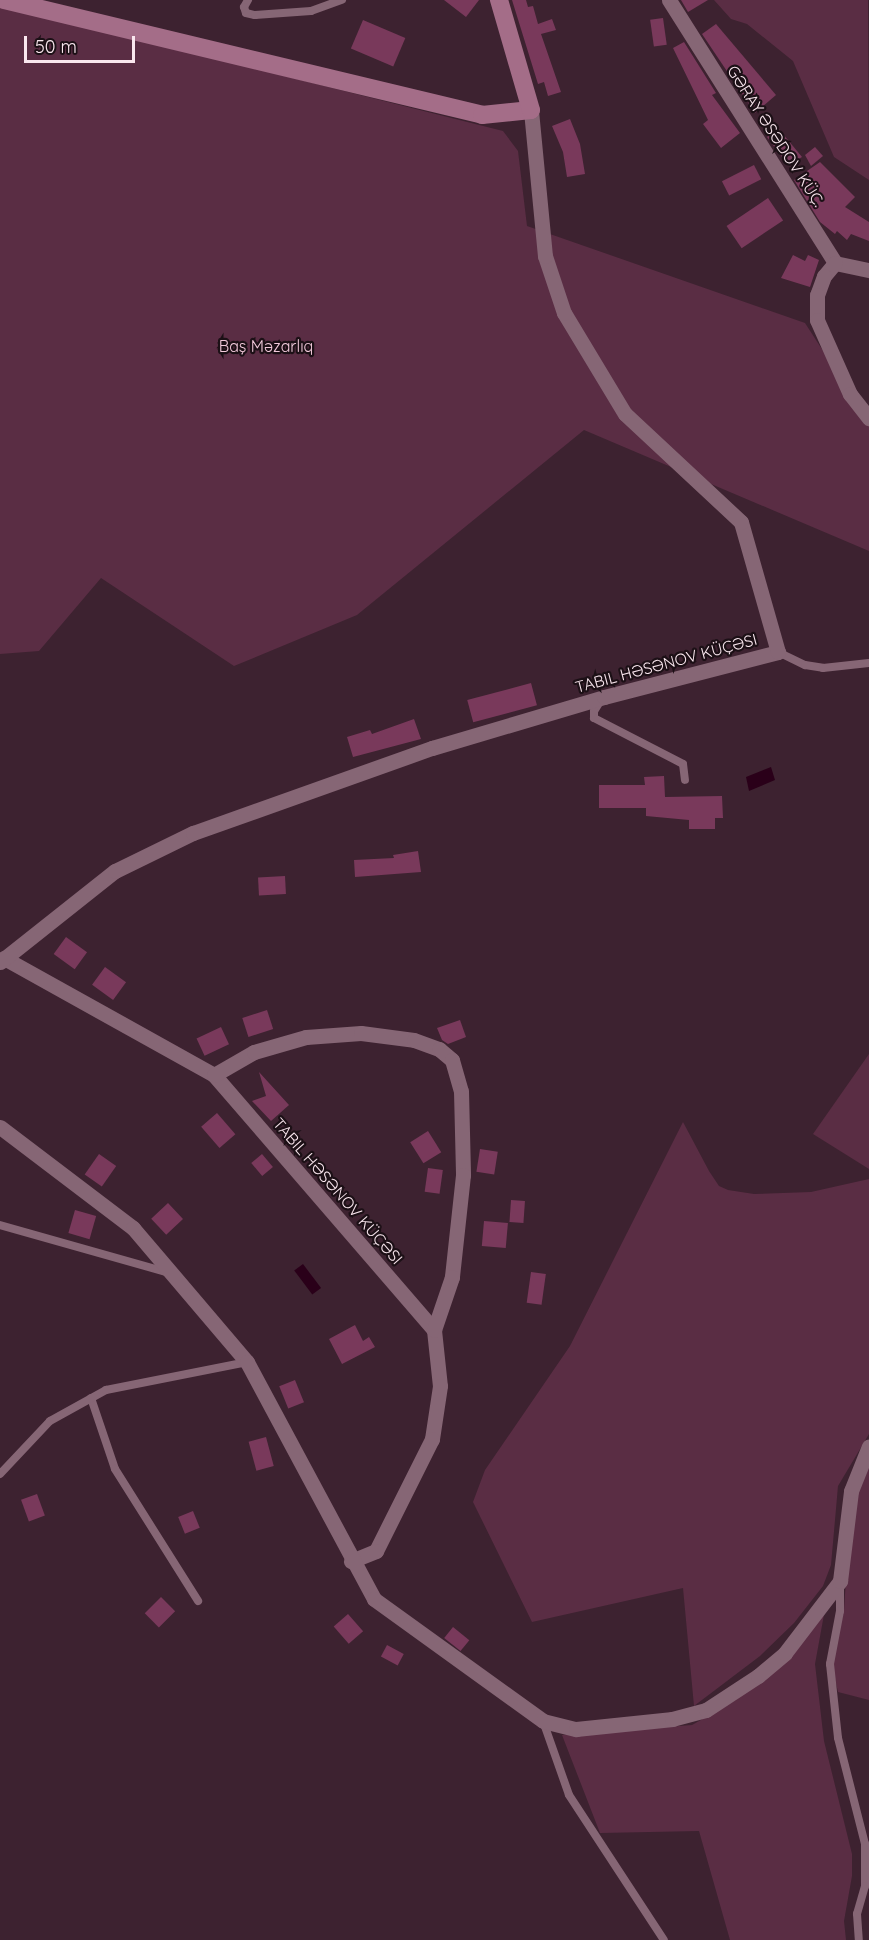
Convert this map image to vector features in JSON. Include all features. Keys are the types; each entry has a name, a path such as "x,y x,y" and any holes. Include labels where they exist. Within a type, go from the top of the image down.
{"street":[{"path":"4,0 482,115 531,110 500,0"},
{"name":"GƏRAY ƏSƏDOV KÜÇ.","path":"669,0 835,263"},
{"name":"TABIL HƏSƏNOV KÜÇƏSI","path":"434,1330 214,1075 2,960 115,871 193,833 432,748 604,697 778,652 741,522 625,414 564,313 545,256 531,110"},
{"path":"869,270 835,263 824,276 817,295 817,320 850,394 869,418"},
{"path":"214,1075 254,1052 296,1040 361,1033 414,1040 439,1048 452,1060 461,1091 463,1175 452,1277 434,1330 440,1386 432,1439 376,1551 351,1561"},
{"path":"0,1126 133,1228 247,1362 351,1561 374,1599 397,1618 543,1721 576,1729 672,1719 706,1710 784,1653 840,1581 851,1491 869,1446"}],"lane":[{"path":"248,0 243,7 246,14 255,15 311,11 342,0"},
{"path":"778,652 805,665 823,668 869,663"},
{"path":"604,697 594,711 594,718 683,764 685,780"},
{"path":"0,1224 174,1274"},
{"path":"0,1474 50,1421 106,1390 247,1362"},
{"path":"92,1398 115,1469 198,1601"},
{"path":"840,1581 831,1672 838,1738 866,1852 865,1886 857,1914 859,1940"},
{"path":"543,1721 568,1795 664,1940"}],"green space":[{"path":"714,0 868,0 869,180 834,157 793,61 747,24 731,19"},
{"name":"Baş Məzarlıq","path":"0,4 503,131 518,151 527,226 805,323 869,422 869,551 584,430 357,615 234,666 101,578 39,651 0,654"},
{"path":"869,1054 869,1169 813,1134"},
{"path":"683,1122 709,1171 719,1186 728,1190 754,1194 811,1192 869,1179 869,1434 838,1486 831,1565 823,1586 794,1623 760,1656 694,1706 683,1588 532,1622 473,1502 485,1470 570,1346"},
{"path":"869,1458 869,1700 838,1692 832,1665 844,1610 850,1516"},
{"path":"825,1609 815,1664 824,1741 852,1854 852,1876 844,1921 846,1940 730,1940 699,1831 600,1833 562,1735 692,1725 736,1700 778,1664"}],"shaded area":[{"path":"771,767 775,780 749,791 746,777"},
{"path":"303,1264 321,1288 312,1295 294,1271"}],"building":[{"path":"444,0 479,0 466,17"},
{"path":"512,0 526,0 528,7 533,6 538,24 552,19 556,30 541,34 561,92 548,96 544,82 538,84"},
{"path":"681,0 708,0 688,12"},
{"path":"663,18 667,45 654,47 650,20"},
{"path":"363,20 405,38 393,67 351,49"},
{"path":"716,24 776,95 755,113 702,34"},
{"path":"684,42 716,93 712,95 740,133 721,148 703,124 708,120 673,48"},
{"path":"570,119 580,144 585,174 567,177 563,152 552,126"},
{"path":"778,128 802,157 788,165 767,137"},
{"path":"815,147 823,156 811,166 805,155"},
{"path":"820,162 855,197 845,207 869,222 869,241 851,234 847,240 837,231 835,234 820,222 794,180"},
{"path":"754,165 761,179 729,196 722,181"},
{"path":"768,198 783,220 742,248 727,226"},
{"path":"793,255 805,261 808,255 819,260 810,287 781,278"},
{"path":"531,683 537,705 473,722 467,700"},
{"path":"414,719 421,739 353,757 347,737 370,730 372,734"},
{"path":"664,776 665,797 722,796 723,818 715,818 715,829 689,829 689,820 646,816 646,808 599,808 599,785 645,785 644,777"},
{"path":"418,851 421,872 355,877 354,860 394,858 393,855"},
{"path":"285,876 286,894 259,895 258,877"},
{"path":"66,937 87,952 75,969 54,954"},
{"path":"105,967 126,982 113,1000 92,985"},
{"path":"267,1010 273,1029 248,1037 242,1018"},
{"path":"460,1020 466,1037 448,1044 442,1040 437,1028"},
{"path":"221,1027 229,1044 205,1056 197,1038"},
{"path":"259,1072 289,1105 271,1121 252,1101 266,1096"},
{"path":"217,1113 235,1134 220,1148 201,1127"},
{"path":"428,1131 441,1152 423,1163 410,1142"},
{"path":"480,1149 498,1152 494,1175 476,1172"},
{"path":"99,1154 116,1166 102,1187 85,1174"},
{"path":"262,1154 273,1167 262,1176 251,1163"},
{"path":"428,1168 443,1170 440,1194 425,1192"},
{"path":"511,1200 525,1201 523,1223 509,1222"},
{"path":"168,1203 183,1219 166,1235 151,1219"},
{"path":"75,1210 96,1216 90,1239 68,1233"},
{"path":"484,1221 508,1223 506,1248 482,1246"},
{"path":"531,1272 546,1274 542,1305 527,1303"},
{"path":"355,1325 363,1341 369,1337 375,1347 342,1364 329,1339"},
{"path":"295,1380 304,1402 288,1409 279,1386"},
{"path":"266,1437 274,1466 256,1471 249,1442"},
{"path":"37,1494 45,1516 29,1521 21,1500"},
{"path":"193,1511 200,1528 185,1534 178,1517"},
{"path":"161,1597 175,1611 159,1627 145,1613"},
{"path":"348,1614 363,1631 349,1644 334,1626"},
{"path":"453,1627 469,1640 461,1651 444,1638"},
{"path":"387,1645 404,1654 398,1665 381,1656"}]}
